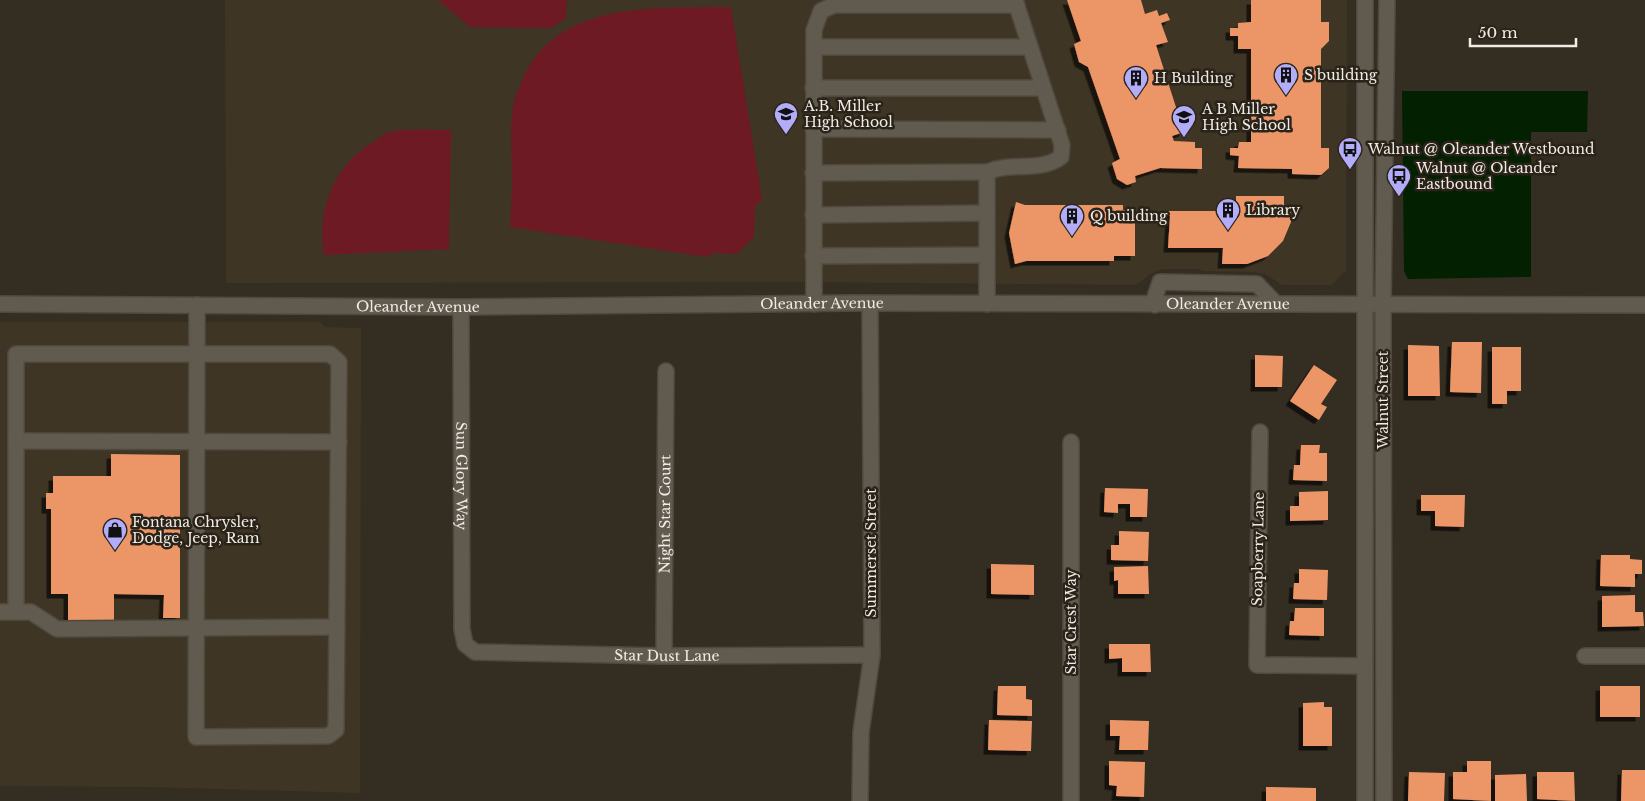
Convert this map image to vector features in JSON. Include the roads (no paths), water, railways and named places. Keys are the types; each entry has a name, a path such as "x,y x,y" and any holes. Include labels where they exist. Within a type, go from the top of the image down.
{"street":[{"name":"Walnut Street","path":"1365,0 1365,801"},
{"name":"Walnut Street","path":"1384,801 1383,305 1387,0"},
{"path":"813,174 987,172 1000,167 1050,165 1062,157 1062,145 1058,130 1016,2 834,5 821,11 814,30 813,88 813,129 813,174 813,256 814,304"},
{"path":"814,47 1030,47"},
{"path":"813,88 1043,88"},
{"path":"813,129 1058,130"},
{"path":"987,172 988,304"},
{"path":"813,215 987,213"},
{"path":"813,256 987,255"},
{"path":"1155,305 1155,297 1160,282 1257,284 1276,304"},
{"name":"Oleander Avenue","path":"0,304 461,307 870,303 1645,305"},
{"name":"Summerset Street","path":"860,801 861,732 872,655 870,303"},
{"path":"16,612 16,354 197,353 330,354 339,362 336,730 328,736 196,737 196,442 197,353 197,305"},
{"name":"Sun Glory Way","path":"461,307 462,619 465,644"},
{"name":"Night Star Court","path":"664,656 666,371"},
{"name":"Soapberry Lane","path":"1260,432 1257,665 1365,666"},
{"path":"16,441 338,442"},
{"name":"Star Crest Way","path":"1071,442 1071,801"},
{"path":"0,612 31,612 57,629 196,630 337,627"},
{"name":"Star Dust Lane","path":"465,644 475,652 664,656 872,655"},
{"path":"1585,656 1645,656"}],"place":[{"name":"S building","path":"1286,96"},
{"name":"H Building","path":"1136,99"},
{"name":"A.B. Miller High School","path":"786,135"},
{"name":"A B Miller High School","path":"1184,138"},
{"name":"Walnut @ Oleander Westbound","path":"1350,170"},
{"name":"Walnut @ Oleander Eastbound","path":"1399,197"},
{"name":"Library","path":"1228,231"},
{"name":"Q building","path":"1072,237"},
{"name":"Fontana Chrysler, Dodge, Jeep, Ram","path":"115,551"}]}
